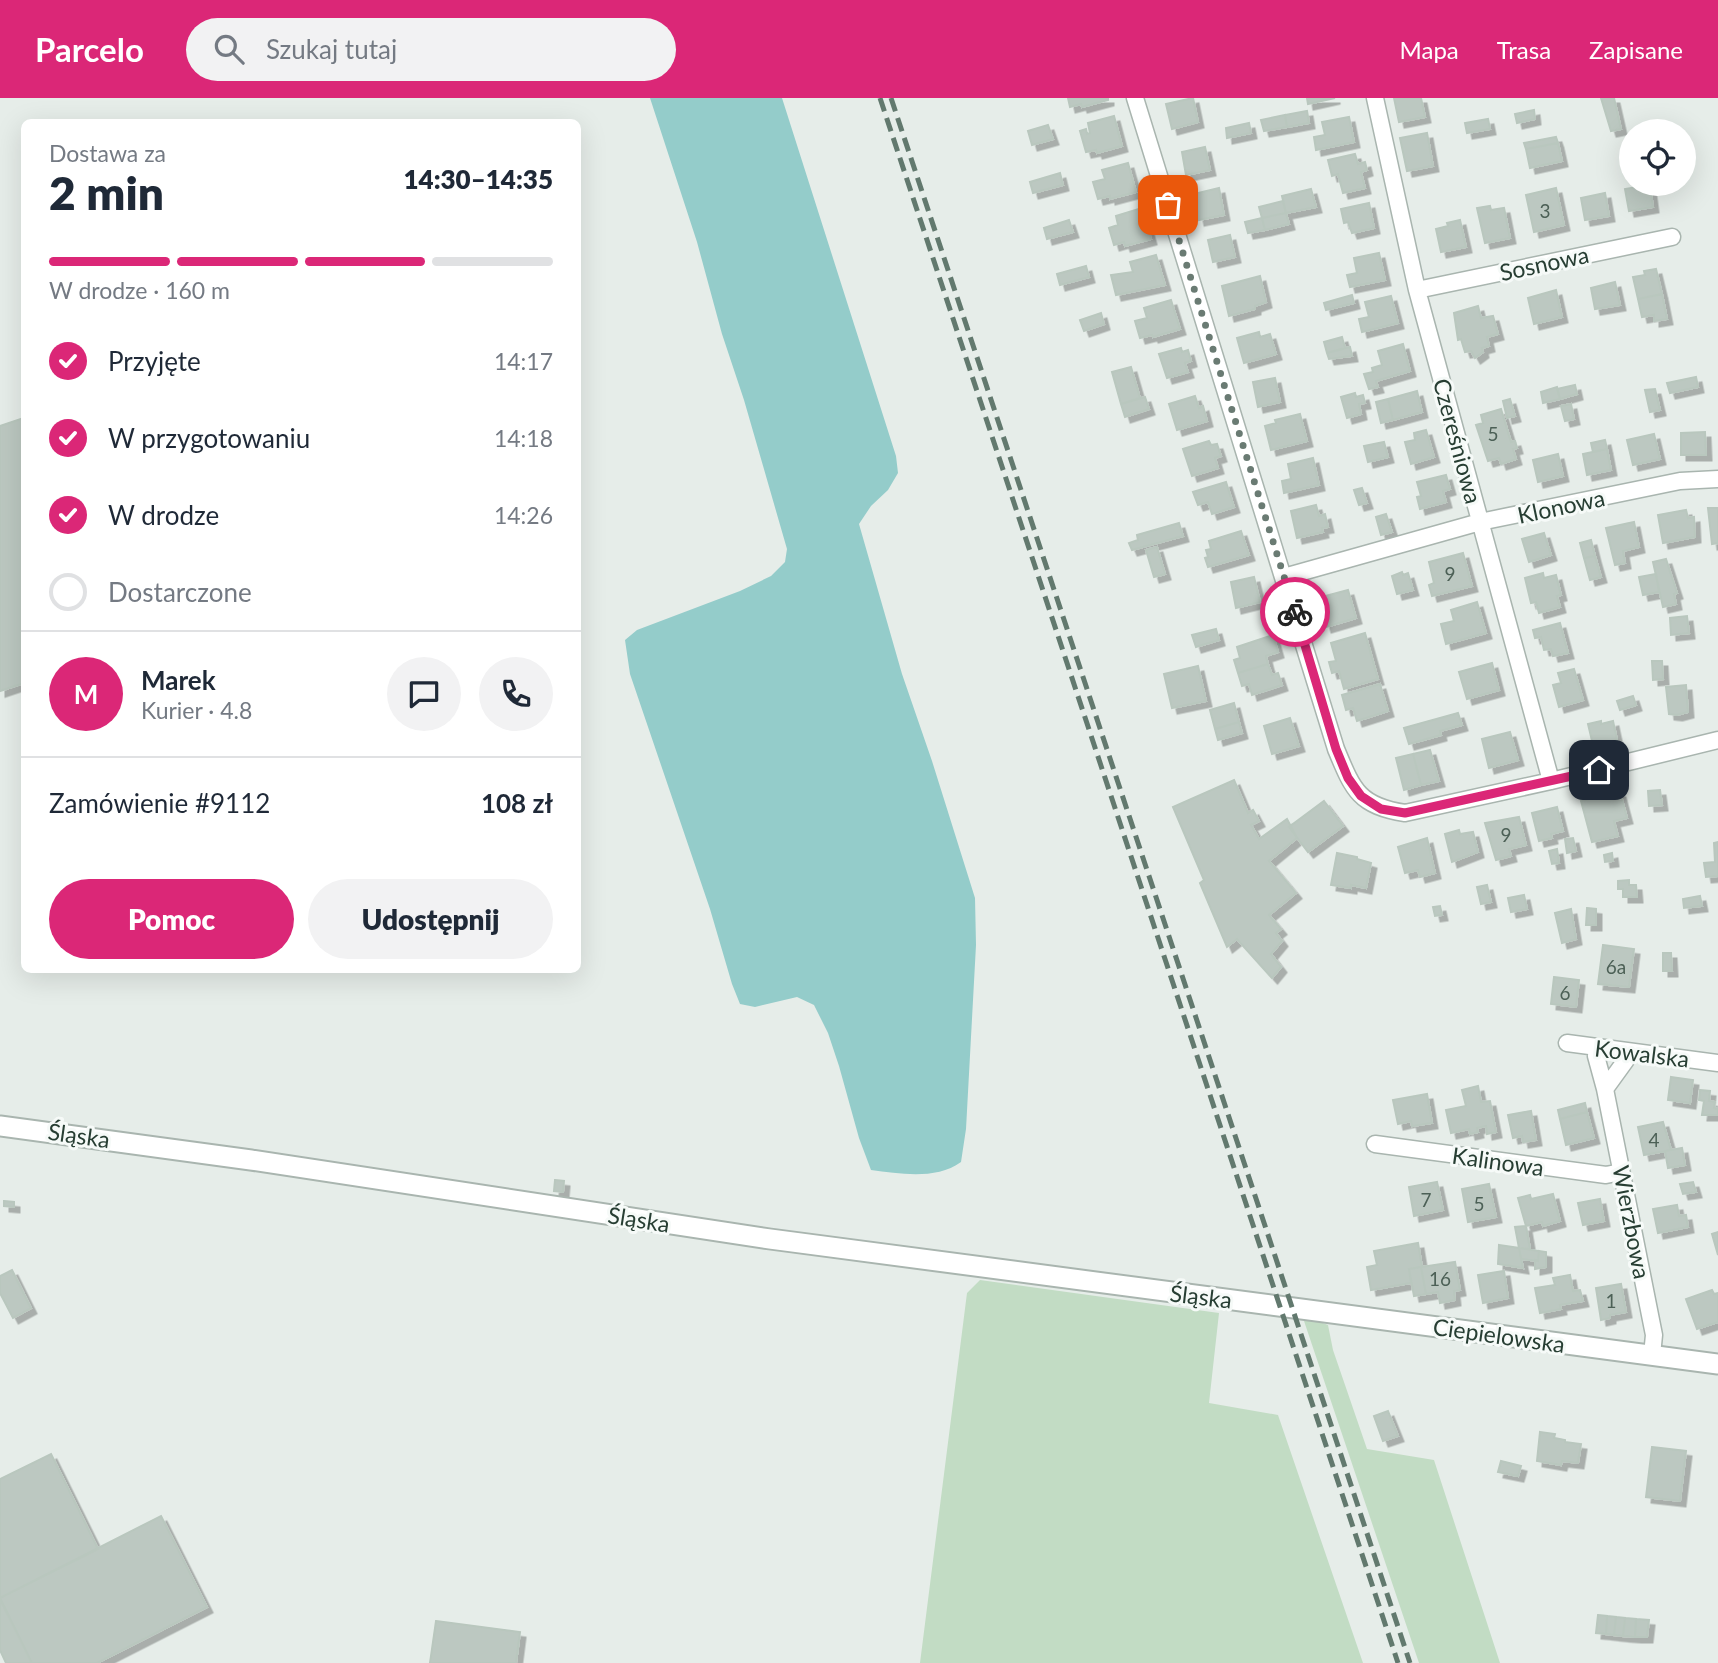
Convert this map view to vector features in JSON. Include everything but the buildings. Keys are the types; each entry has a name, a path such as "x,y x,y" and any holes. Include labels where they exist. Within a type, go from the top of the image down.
{"street":[{"path":"1135,98 1336,749 1348,778 1361,796 1381,809 1405,813 1718,740"},
{"name":"Czereśniowa","path":"1375,98 1417,290 1551,781"},
{"name":"Sosnowa","path":"1417,290 1672,237"},
{"name":"Klonowa","path":"1284,578 1480,522 1681,481 1718,479"},
{"name":"Kowalska","path":"1567,1043 1718,1063"},
{"name":"Wierzbowa","path":"1597,1047 1596,1056 1654,1335 1652,1355"},
{"path":"1605,1089 1626,1060 1627,1051"},
{"name":"Śląska","path":"0,1126 251,1160 769,1239 1280,1306"},
{"name":"Kalinowa","path":"1375,1144 1606,1175 1622,1172"},
{"name":"Ciepielowska","path":"1280,1306 1718,1364"}],"green space":[{"path":"980,1280 1219,1313 1209,1403 1278,1415 1363,1663 920,1663 967,1293"},
{"path":"1302,1315 1328,1325 1333,1350 1367,1449 1434,1460 1500,1663 1419,1663"}],"water":[{"path":"650,98 782,98 896,456 898,473 888,490 871,506 859,524 902,674 975,898 976,945 966,1129 961,1162 941,1171 918,1174 871,1170 828,1033 814,1005 797,997 755,1007 740,1004 630,674 625,640 637,630 740,591 771,576 785,562 787,549 697,242"}],"railway":[{"path":"880,98 1398,1663"},
{"path":"891,98 1410,1663"}],"way so far":[{"path":"1168,205 1295,612"}],"route":[{"path":"1295,612 1336,749 1348,778 1361,796 1381,809 1405,813 1599,770"}]}
